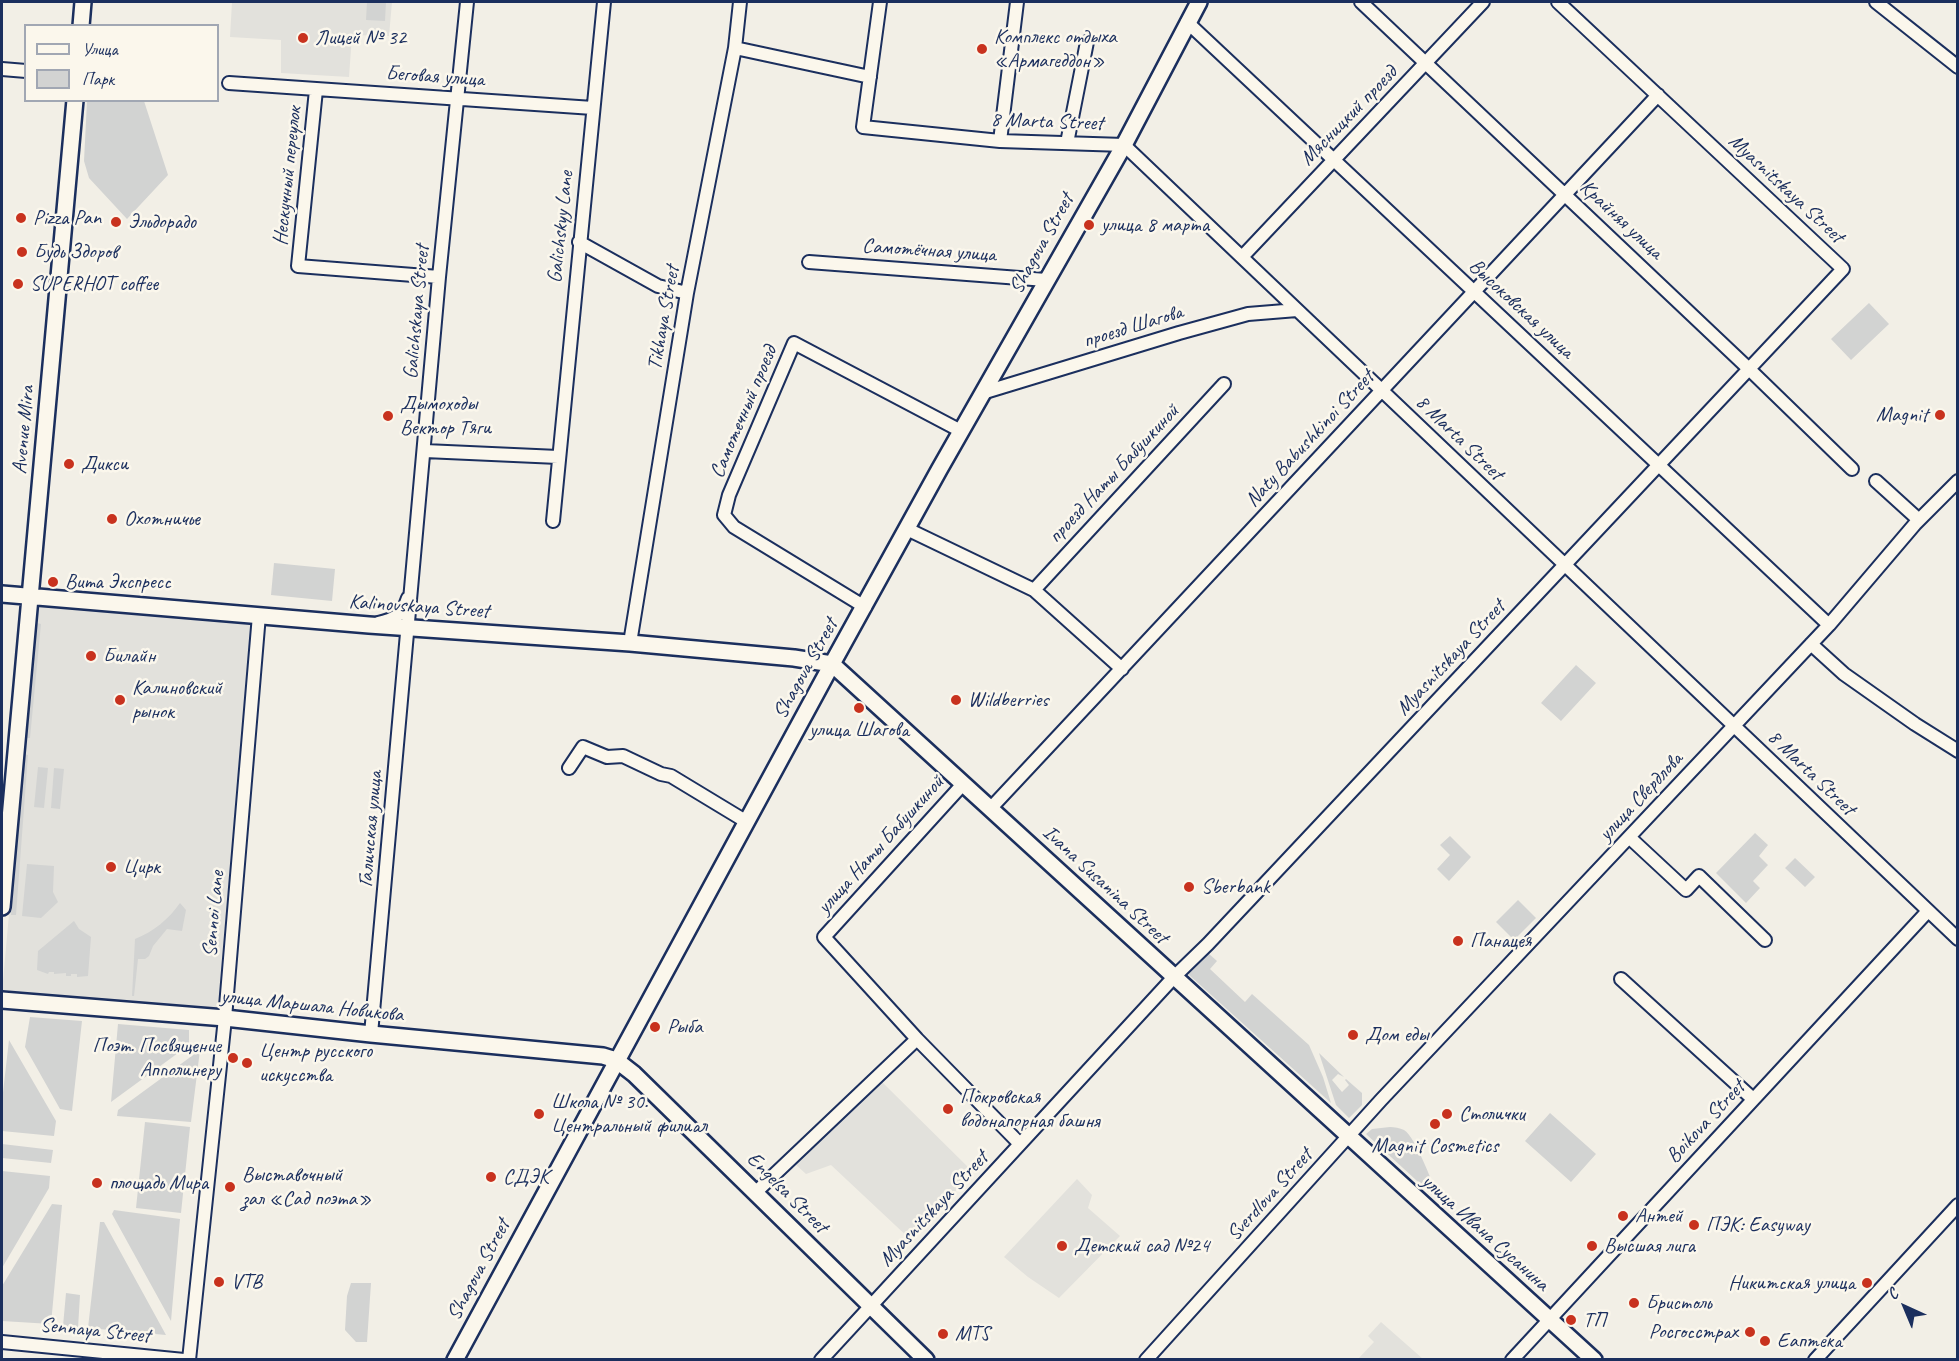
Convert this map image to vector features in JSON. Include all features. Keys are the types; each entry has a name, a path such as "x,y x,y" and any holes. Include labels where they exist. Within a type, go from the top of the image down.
{"main road":[{"path":"81,24 84,2"},
{"name":"Shagova Street","path":"455,1359 832,664 982,393 1124,145 1199,2"},
{"name":"Avenue Mira","path":"2,907 75,102"},
{"name":"Kalinovskaya Street","path":"2,594 369,625 630,643 794,658 832,664"},
{"name":"Ivana Susanina Street","path":"832,664 1349,1136"},
{"name":"улица Маршала Новикова","path":"2,1000 225,1018 371,1035 603,1056 616,1060"},
{"name":"Engelsa Street","path":"616,1060 634,1074 926,1359"},
{"name":"улица Ивана Сусанина","path":"1349,1136 1594,1359"}],"street":[{"name":"Galichskaya Street","path":"409,627 467,2"},
{"name":"Galichskyy Lane","path":"553,521 604,2"},
{"name":"Tikhaya Street","path":"630,643 687,293 735,48 740,2"},
{"path":"735,48 870,77 880,2"},
{"path":"1000,141 1017,2"},
{"name":"Крайняя улица","path":"1361,2 1852,469"},
{"name":"Мясницкий проезд","path":"1242,257 1483,2"},
{"name":"Myasnitskaya Street","path":"821,1359 1174,977 1208,944 1843,269 1558,2"},
{"path":"1876,2 1958,67"},
{"name":"Высоковская улица","path":"1187,22 1829,625"},
{"path":"1067,143 1088,42"},
{"path":"2,69 24,71"},
{"name":"8 Marta Street","path":"870,77 863,127 1000,141 1124,145 1958,939"},
{"name":"Беговая улица","path":"229,82 592,108"},
{"name":"Нескучный переулок","path":"316,90 298,266 440,277"},
{"name":"Naty Babushkinoi Street","path":"990,809 1658,95"},
{"path":"579,242 658,286 687,293"},
{"name":"Самотёчная улица","path":"809,262 1046,280"},
{"name":"проезд Шагова","path":"982,393 1248,314 1297,310"},
{"name":"Самотечный проезд","path":"865,607 734,527 724,515 729,495 794,343 961,431"},
{"name":"проезд Наты Бабушкиной","path":"1034,590 1224,384"},
{"path":"425,451 558,457"},
{"path":"1875,481 1919,520"},
{"name":"улица Свердлова","path":"1349,1136 1829,625 1919,520 1958,481"},
{"path":"907,529 1034,590 1122,669"},
{"path":"369,625 394,619 400,614 406,604 412,582"},
{"name":"Sennoi Lane","path":"187,1359 225,1018 259,615"},
{"name":"Галичская улица","path":"371,1035 409,627"},
{"path":"1811,644 1853,680 1958,751"},
{"path":"569,768 583,747 607,757 623,756 661,774 671,776 747,822"},
{"name":"улица Наты Бабушкиной","path":"963,784 824,937 917,1038 1020,1144"},
{"path":"1629,837 1686,890 1699,876 1765,940"},
{"name":"Boikova Street","path":"1512,1359 1928,911"},
{"path":"1621,979 1753,1099"},
{"path":"756,1192 917,1038"},
{"name":"Sverdlova Street","path":"1146,1359 1349,1136"},
{"path":"1815,1359 1958,1205"},
{"name":"Sennaya Street","path":"2,1342 187,1359"}],"shaded area":[{"name":"Лицей № 32","path":"232,2 392,2 389,36 352,35 349,77 281,73 281,40 230,37"},
{"path":"37,604 251,622 218,1010 2,992"},
{"path":"882,1082 973,1172 911,1240 831,1165 806,1174 794,1163"},
{"name":"Детский сад №24","path":"1077,1179 1092,1195 1088,1208 1120,1236 1059,1298 1004,1257"},
{"path":"1381,1322 1423,1359 1358,1359 1374,1342 1368,1336"}],"green space":[{"path":"367,2 386,2 385,21 366,20"},
{"path":"87,102 144,102 168,175 127,219 89,178 84,161"},
{"path":"1869,303 1889,324 1851,360 1831,339"},
{"path":"274,563 335,569 332,601 271,595"},
{"path":"37,623 41,624 30,738 26,738"},
{"path":"1576,665 1596,683 1561,721 1541,703"},
{"path":"24,754 28,755 16,915 11,915"},
{"path":"38,767 48,768 44,808 34,807"},
{"path":"54,768 64,769 60,809 51,808"},
{"path":"1755,833 1768,845 1759,856 1768,865 1753,881 1760,888 1746,903 1716,873"},
{"path":"1450,836 1471,857 1449,881 1437,869 1450,855 1440,845"},
{"path":"1795,858 1815,877 1805,887 1785,868"},
{"path":"27,864 54,866 53,892 58,902 41,918 22,916"},
{"path":"1518,900 1536,918 1514,940 1496,922"},
{"path":"180,903 186,910 182,931 167,929 153,946 149,956 145,959 138,959 134,996 132,996 135,939 160,924"},
{"path":"74,921 79,929 91,937 88,976 77,977 77,974 71,974 71,976 66,976 66,973 54,974 54,972 48,974 37,970 38,951"},
{"path":"1208,953 1217,961 1210,969 1245,1002 1252,994 1309,1045 1331,1103 1188,974"},
{"path":"30,1017 82,1021 72,1111 60,1109 25,1047"},
{"path":"118,1024 189,1030 189,1045 111,1102"},
{"path":"9,1040 56,1121 54,1136 2,1131 2,1101"},
{"path":"200,1050 191,1122 117,1116 118,1110"},
{"path":"1319,1053 1344,1077 1338,1074 1332,1080 1342,1092 1349,1085 1346,1079 1362,1093 1362,1105 1349,1118 1336,1105"},
{"path":"1550,1113 1596,1154 1571,1182 1525,1141"},
{"path":"145,1122 190,1127 181,1213 136,1208"},
{"path":"1390,1127 1404,1130 1414,1142 1441,1203 1366,1134 1372,1129"},
{"path":"2,1144 53,1150 51,1163 2,1158"},
{"path":"2,1171 50,1176 49,1188 2,1268"},
{"path":"52,1204 62,1205 51,1324 2,1321 2,1286"},
{"path":"114,1210 180,1219 171,1321 112,1214"},
{"path":"100,1222 104,1222 166,1335 88,1328"},
{"path":"351,1283 371,1283 367,1342 356,1342 345,1330 347,1296"},
{"path":"66,1293 80,1295 78,1328 63,1326"}],"place":[{"name":"Лицей № 32","path":"303,38"},
{"name":"Комплекс отдыха «Армагеддон»","path":"982,49"},
{"name":"Pizza Pan","path":"21,218"},
{"name":"Эльдорадо","path":"116,222"},
{"name":"улица 8 марта","path":"1089,225"},
{"name":"Будь Здоров","path":"22,252"},
{"name":"SUPERHOT coffee","path":"18,284"},
{"name":"Magnit","path":"1940,415"},
{"name":"Дымоходы Вектор Тяги","path":"388,416"},
{"name":"Дикси","path":"69,464"},
{"name":"Охотничье","path":"112,519"},
{"name":"Вита Экспресс","path":"53,582"},
{"name":"Билайн","path":"91,656"},
{"name":"Калиновский рынок","path":"120,700"},
{"name":"Wildberries","path":"956,700"},
{"name":"улица Шагова","path":"859,708"},
{"name":"Цирк","path":"111,867"},
{"name":"Sberbank","path":"1189,887"},
{"name":"Панацея","path":"1458,941"},
{"name":"Рыба","path":"655,1027"},
{"name":"Дом еды","path":"1353,1035"},
{"name":"Поэт. Посвящение Апполинеру","path":"233,1058"},
{"name":"Центр русского искусства","path":"247,1063"},
{"name":"Покровская водонапорная башня","path":"948,1109"},
{"name":"Школа № 30. Центральный филиал","path":"539,1114"},
{"name":"Столички","path":"1447,1114"},
{"name":"Magnit Cosmetics","path":"1435,1124"},
{"name":"СДЭК","path":"491,1177"},
{"name":"площадь Мира","path":"97,1183"},
{"name":"Выставочный зал «Сад поэта»","path":"230,1187"},
{"name":"Антей","path":"1623,1216"},
{"name":"ПЭК: Easyway","path":"1694,1225"},
{"name":"Детский сад №24","path":"1062,1246"},
{"name":"Высшая лига","path":"1592,1246"},
{"name":"VTB","path":"219,1282"},
{"name":"Никитская улица","path":"1867,1283"},
{"name":"Бристоль","path":"1634,1303"},
{"name":"ТП","path":"1571,1320"},
{"name":"Росгосстрах","path":"1750,1332"},
{"name":"MTS","path":"943,1334"},
{"name":"Еаптека","path":"1765,1341"}]}
